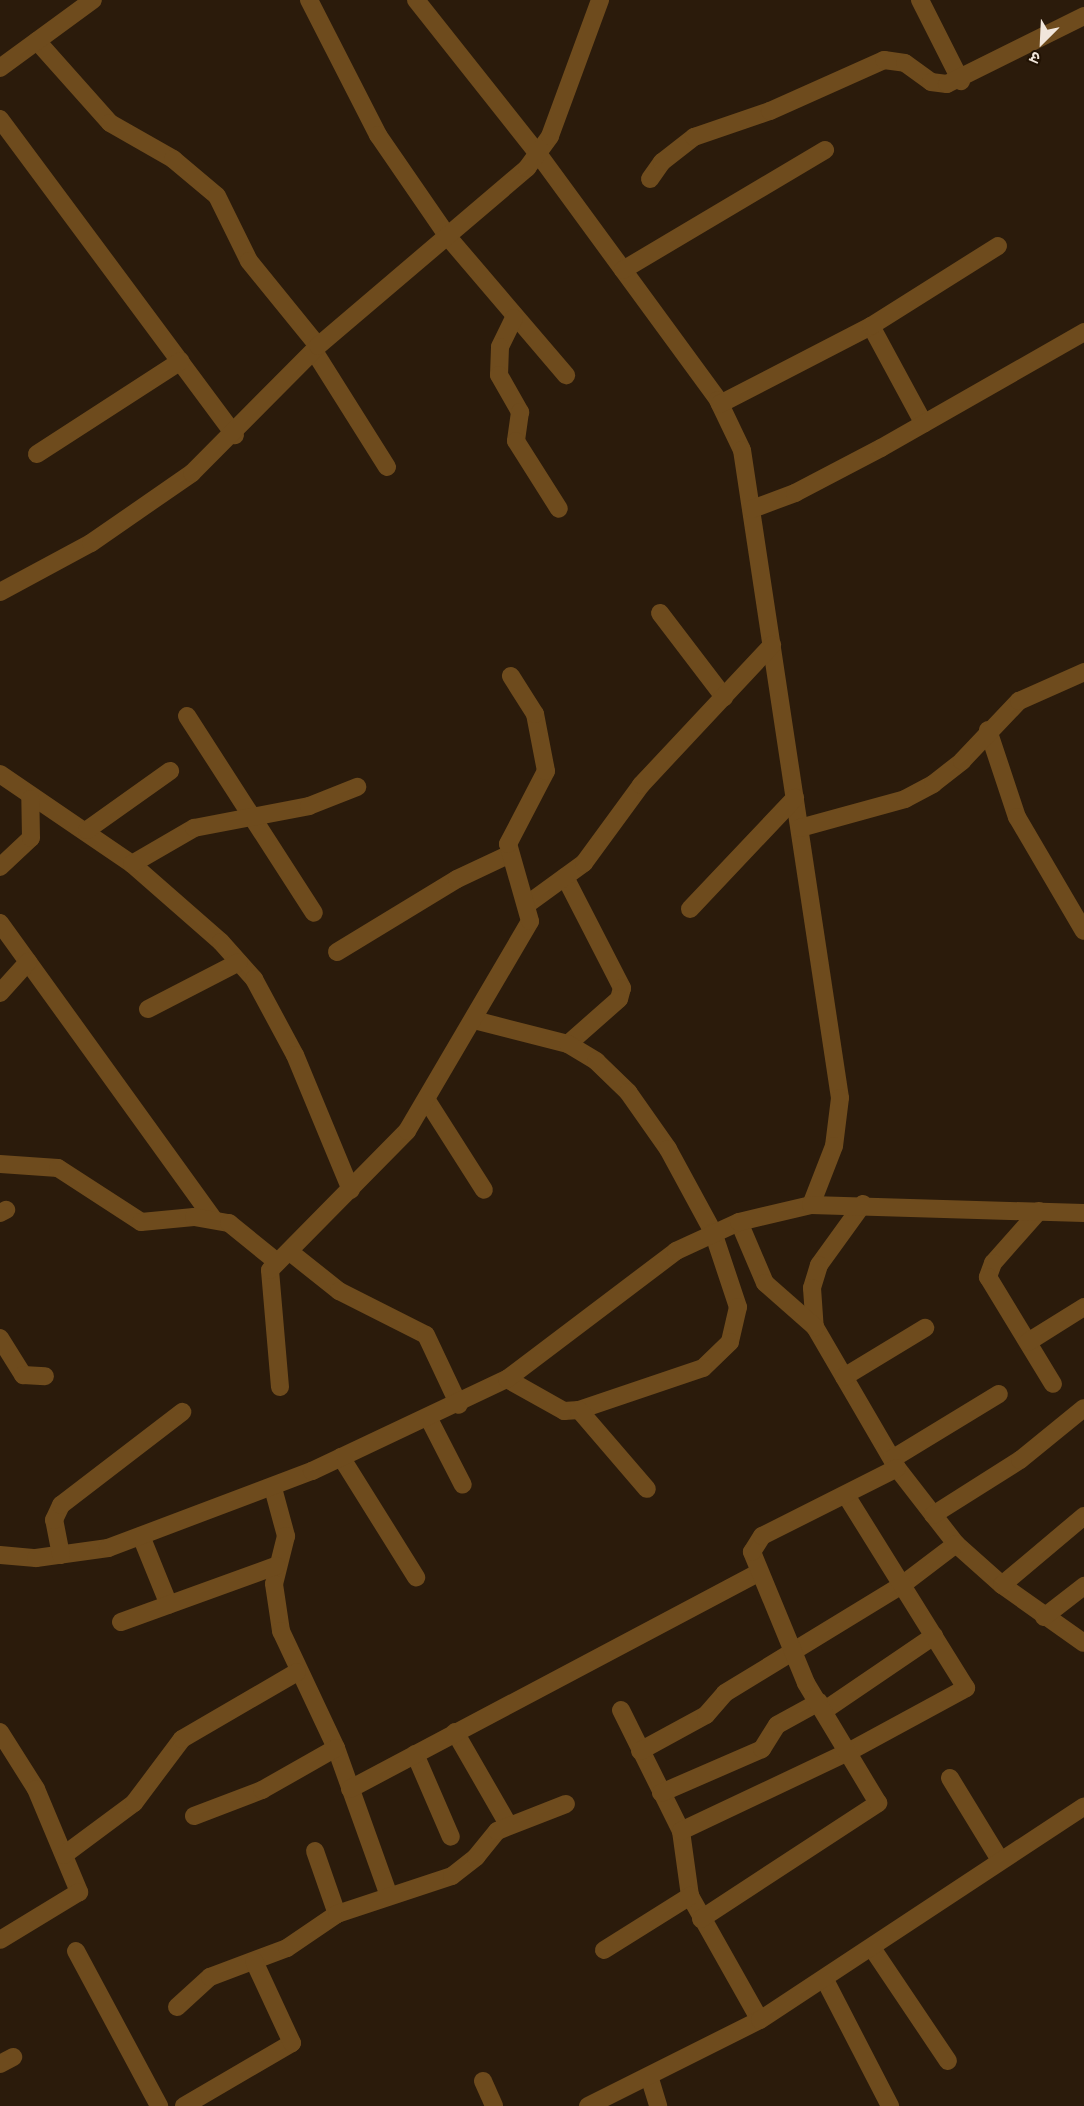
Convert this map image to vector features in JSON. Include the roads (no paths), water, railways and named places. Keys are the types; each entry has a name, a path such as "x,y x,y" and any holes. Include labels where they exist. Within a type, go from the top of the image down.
{"street":[{"path":"309,0 378,135 448,237 514,318 566,375"},
{"path":"416,0 539,155 623,270 720,404 742,450 840,1098 834,1146 811,1205"},
{"path":"0,592 135,514 235,435 316,348 448,237 539,155 600,0"},
{"path":"920,0 961,81"},
{"path":"0,68 83,3"},
{"path":"650,179 662,162 694,137 770,111 884,60 905,63 931,82 961,81 1084,16"},
{"path":"37,40 110,123 173,159 217,196 249,261 316,348 387,467"},
{"path":"0,119 235,435"},
{"path":"623,270 825,150"},
{"path":"720,404 871,327 998,246"},
{"path":"514,318 500,347 499,375 520,412 516,441 559,509"},
{"path":"871,327 924,424"},
{"path":"752,509 795,493 924,424 1084,332"},
{"path":"36,454 181,361"},
{"path":"660,613 724,697"},
{"path":"529,903 584,863 641,785 772,645"},
{"path":"800,828 905,799 962,762 988,730 1044,685 1084,672"},
{"path":"337,952 456,879 508,855 546,771 535,714 511,676"},
{"path":"187,716 253,814 314,913"},
{"path":"988,730 1017,817 1078,903 1084,931"},
{"path":"87,830 170,771"},
{"path":"0,774 30,799 87,830 132,864 239,962 295,1055 351,1190"},
{"path":"132,864 194,828 253,814 309,806 357,787"},
{"path":"690,909 795,798"},
{"path":"0,867 31,837 30,799"},
{"path":"280,1387 268,1278 283,1257 351,1190 428,1102 530,921 529,903 508,855"},
{"path":"565,877 622,988 619,999 568,1044"},
{"path":"0,923 213,1218"},
{"path":"0,993 28,962"},
{"path":"148,1009 239,962"},
{"path":"474,1020 568,1044 596,1061 628,1092 713,1232 738,1307 730,1342 703,1368 579,1410 564,1411 507,1379"},
{"path":"428,1102 484,1190"},
{"path":"0,1164 58,1168 141,1222 213,1218 229,1223 339,1291 426,1335 437,1348 459,1405"},
{"path":"815,1326 812,1288 819,1264 862,1204"},
{"path":"0,1555 62,1555 108,1548 273,1488 459,1405 507,1379 668,1257 713,1232 739,1222 811,1205 862,1204 1039,1211 1082,1208"},
{"path":"1039,1211 993,1263 988,1277 1053,1384"},
{"path":"739,1222 765,1283 815,1326 894,1464 956,1544 1002,1585 1044,1617 1084,1643"},
{"path":"1028,1342 1084,1307"},
{"path":"844,1377 925,1328"},
{"path":"0,1338 23,1375 45,1376"},
{"path":"701,1919 875,1808 876,1795 852,1750 822,1706 792,1654 758,1573 752,1552 762,1536 847,1497 999,1394"},
{"path":"933,1515 1020,1460 1084,1408"},
{"path":"579,1410 647,1489"},
{"path":"62,1555 54,1520 61,1504 182,1412"},
{"path":"428,1417 463,1485"},
{"path":"341,1457 416,1576"},
{"path":"273,1488 286,1536 276,1566 281,1631 297,1672 336,1748 389,1896"},
{"path":"681,1838 966,1688 847,1497"},
{"path":"1002,1585 1084,1516"},
{"path":"141,1536 170,1605"},
{"path":"640,1751 706,1715 725,1693 902,1585 956,1544"},
{"path":"121,1622 276,1566"},
{"path":"351,1789 758,1573"},
{"path":"1044,1617 1084,1586"},
{"path":"661,1793 762,1749 777,1725 822,1706 934,1636"},
{"path":"64,1855 134,1803 182,1739 297,1672"},
{"path":"621,1710 681,1838 690,1896 760,2020"},
{"path":"0,1732 36,1789 64,1855 77,1896 0,1940"},
{"path":"455,1732 508,1824"},
{"path":"194,1816 262,1790 336,1748"},
{"path":"415,1754 451,1837"},
{"path":"950,1778 1000,1860"},
{"path":"177,2007 210,1977 287,1948 337,1914 466,1868 508,1824 566,1804"},
{"path":"588,2106 650,2079 760,2020 825,1980 1000,1860 1084,1806"},
{"path":"315,1851 337,1914"},
{"path":"604,1950 690,1896"},
{"path":"872,1948 948,2061"},
{"path":"76,1951 159,2106"},
{"path":"184,2106 292,2043 254,1961"},
{"path":"825,1980 890,2106"},
{"path":"650,2079 658,2106"},
{"path":"483,2080 494,2106"}]}
